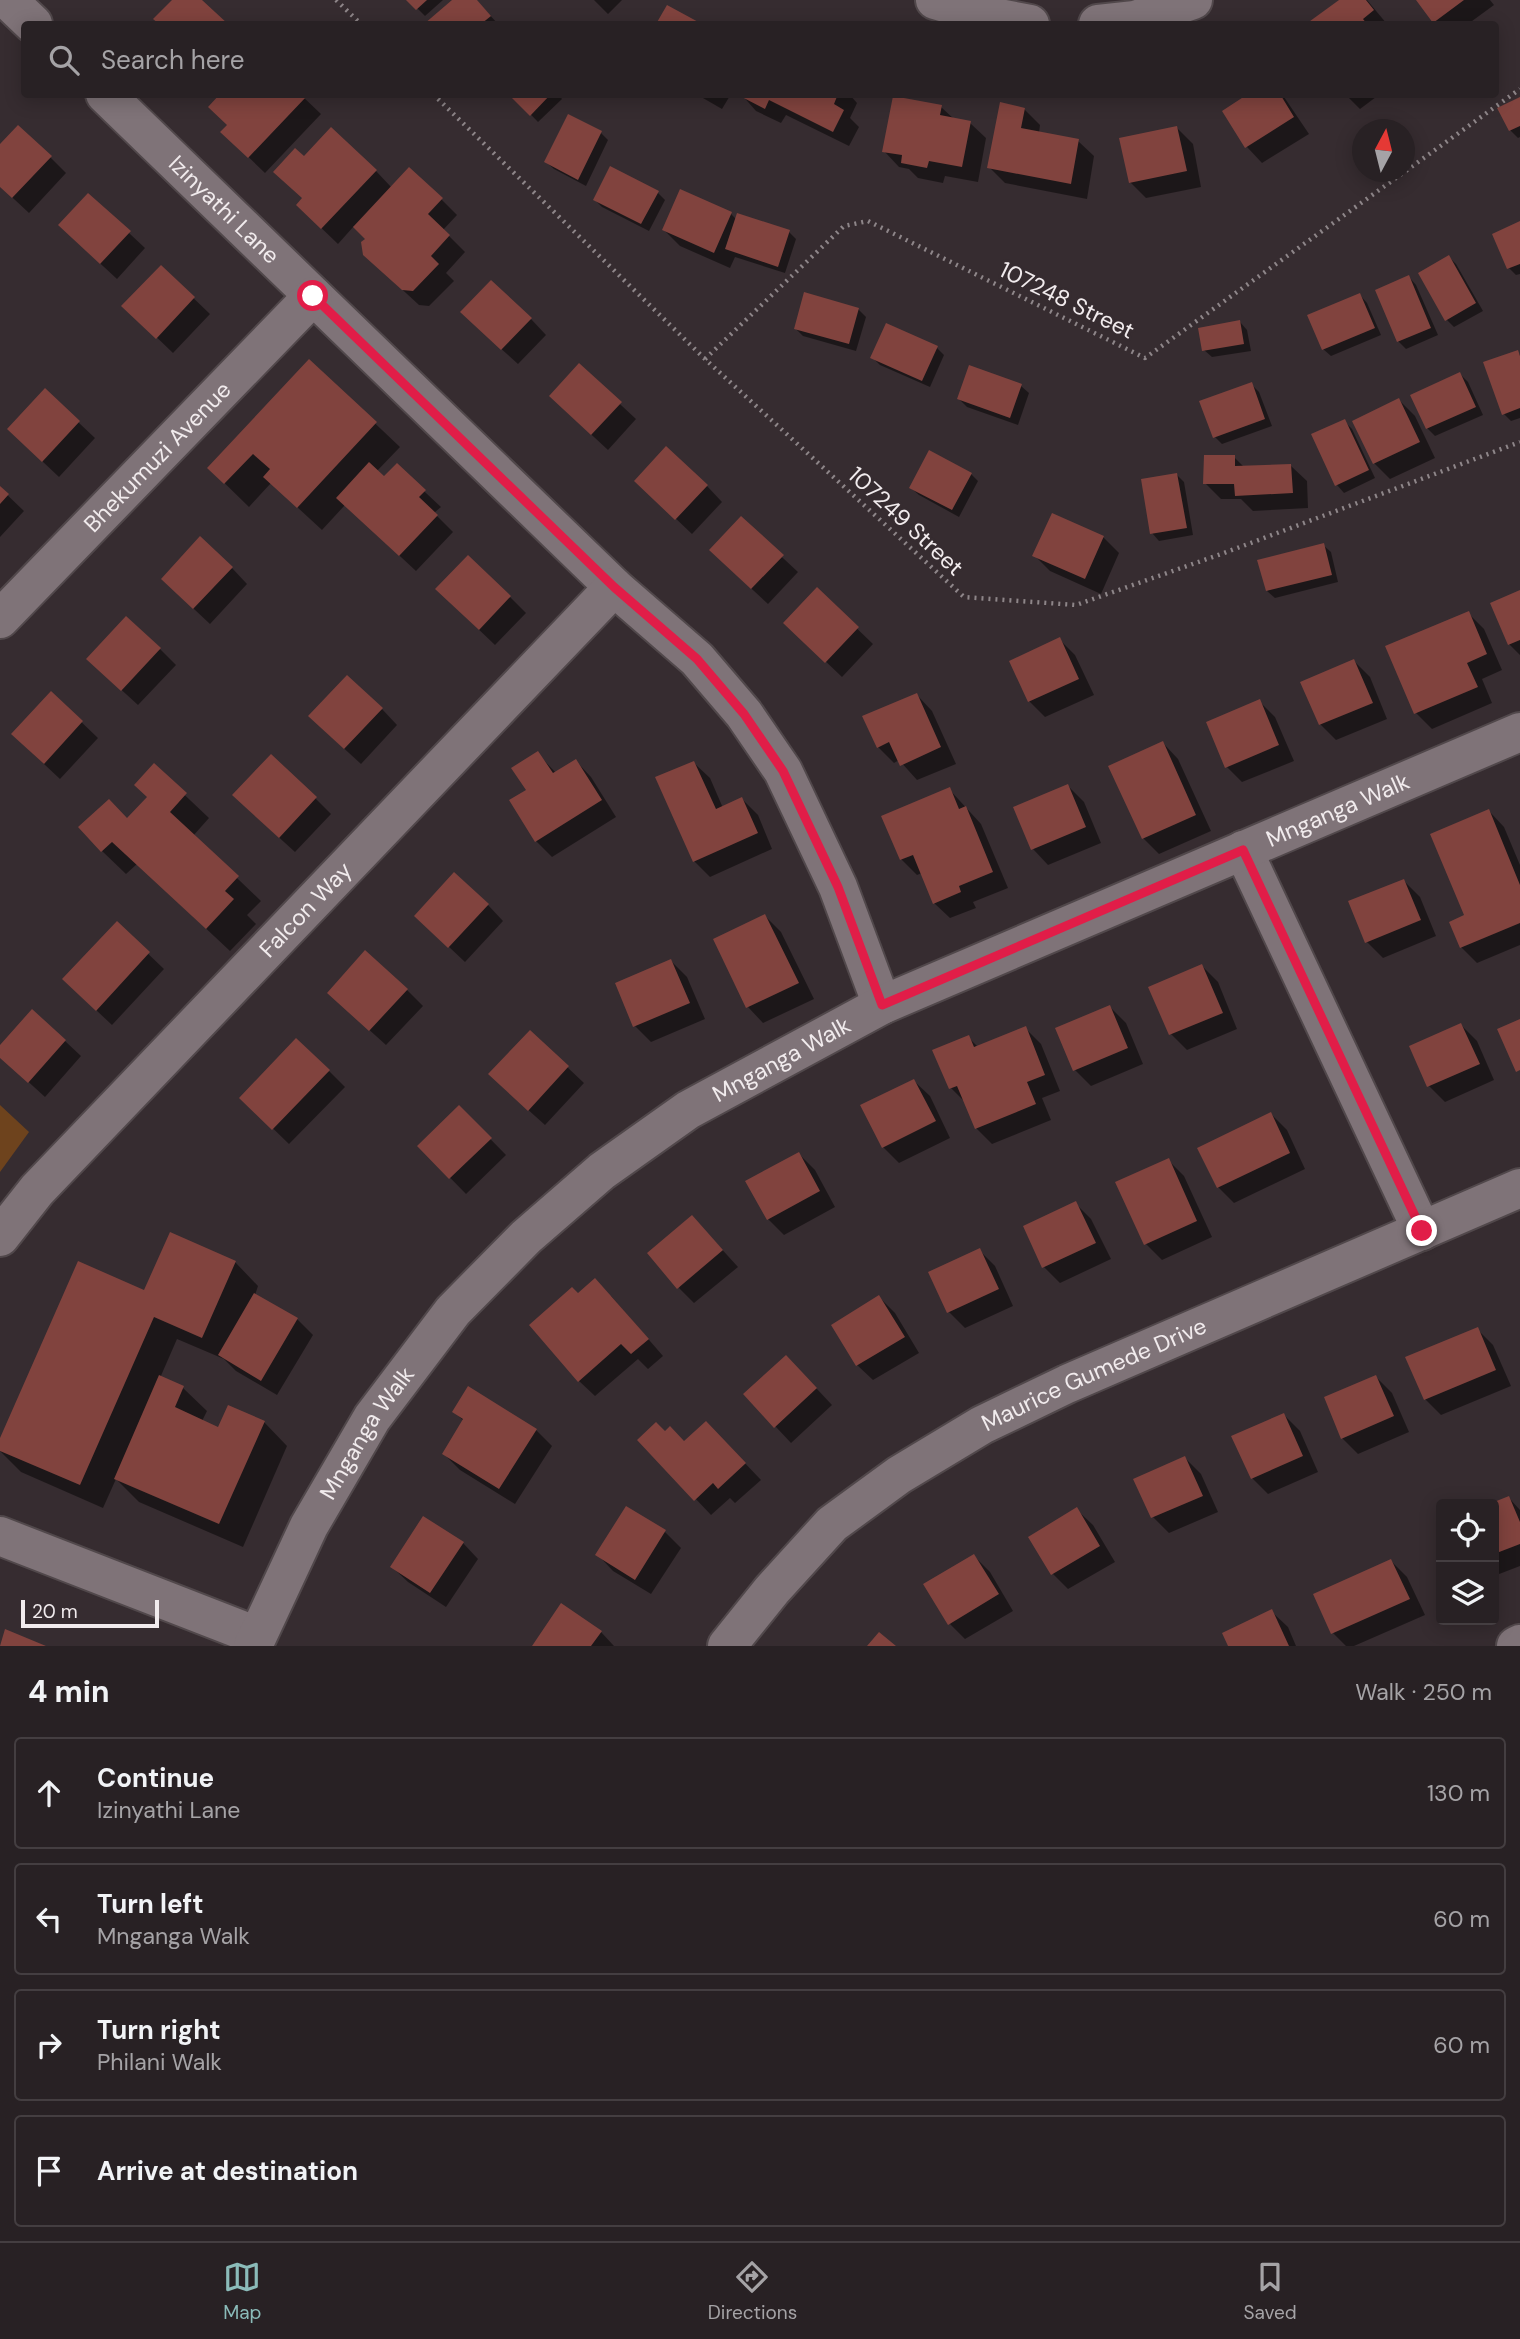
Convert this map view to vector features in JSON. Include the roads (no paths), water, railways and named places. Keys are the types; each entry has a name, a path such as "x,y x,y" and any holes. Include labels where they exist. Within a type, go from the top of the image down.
{"street":[{"path":"935,0 1015,21"},
{"path":"1126,21 1193,0"},
{"name":"Izinyathi Lane","path":"109,98 614,587 697,659 744,714 783,771 838,887 882,1005"},
{"name":"Bhekumuzi Avenue","path":"0,619 313,296"},
{"name":"Falcon Way","path":"0,1237 37,1190 614,587"},
{"name":"Mnganga Walk","path":"255,1641 309,1526 372,1418 453,1311 517,1246 601,1171 688,1111 882,1005 1520,732"},
{"path":"1243,850 1422,1231"},
{"name":"Maurice Gumede Drive","path":"727,1646 772,1590 832,1524 899,1475 982,1425 1067,1384 1520,1188"},
{"path":"0,1536 255,1641"}]}
